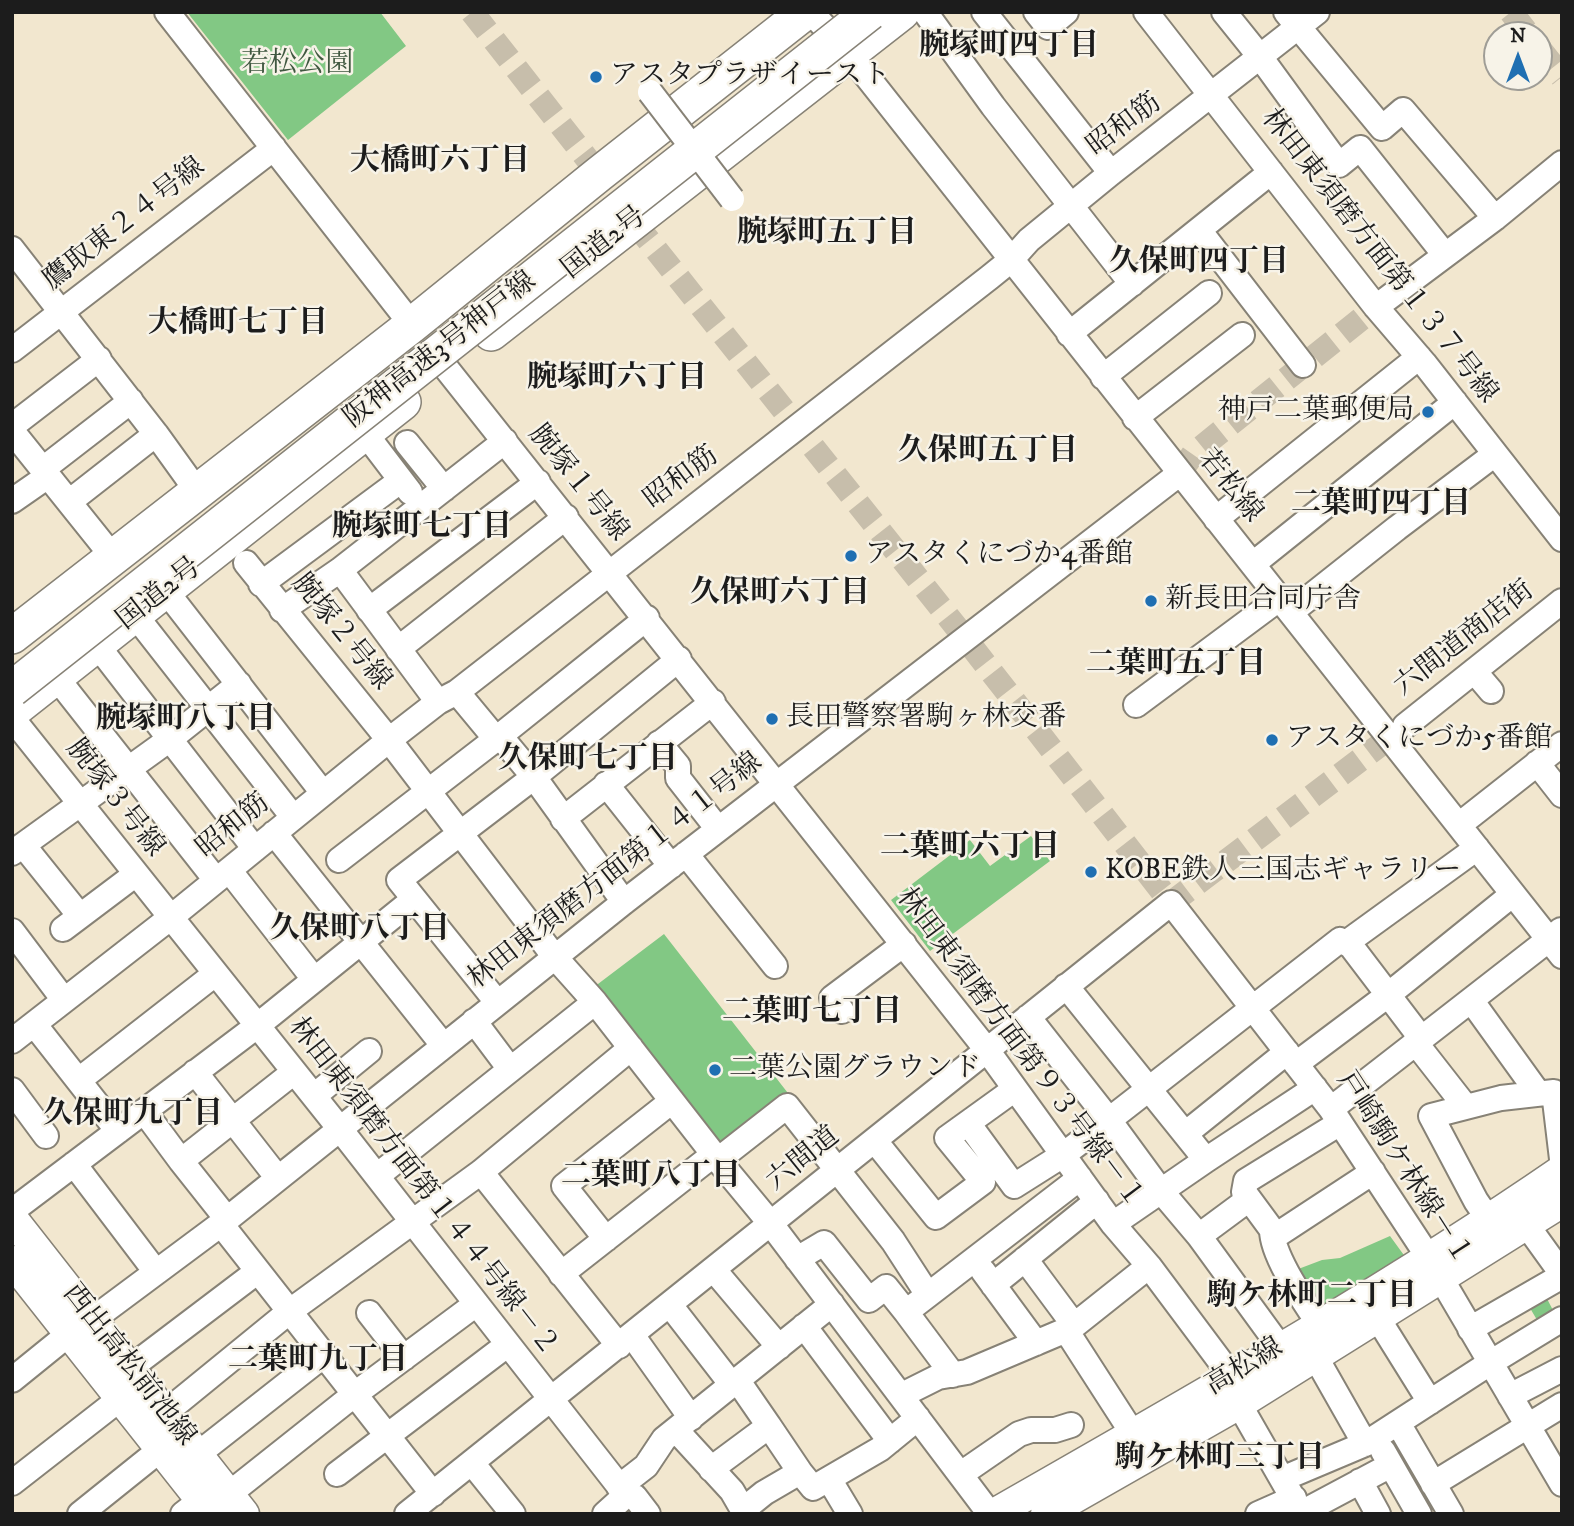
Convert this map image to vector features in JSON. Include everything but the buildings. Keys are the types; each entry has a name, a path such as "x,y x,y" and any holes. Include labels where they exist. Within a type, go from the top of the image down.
{"highway":[{"name":"国道2号","path":"12,636 412,325 805,12"},
{"name":"阪神高速3号神戸線","path":"12,662 835,12"},
{"name":"阪神高速3号神戸線","path":"12,689 870,12"},
{"name":"国道2号","path":"12,711 902,12"},
{"path":"599,174 634,222"}],"main road":[{"name":"高松線","path":"992,1514 1133,1434 1315,1356 1377,1317 1489,1220 1562,1170"},
{"name":"高松線","path":"1046,1514 1236,1390 1280,1347 1319,1324 1526,1224 1562,1202"},
{"name":"西出高松前池線","path":"12,1218 81,1326 121,1398 161,1449 214,1507"},
{"name":"西出高松前池線","path":"16,1274 130,1368 198,1454 214,1507"}],"street":[{"path":"167,12 412,325"},
{"name":"若松線","path":"811,12 850,55 1513,894 1558,942"},
{"name":"若松線","path":"824,12 850,55"},
{"path":"925,12 993,106 1132,284"},
{"path":"984,12 1111,173"},
{"path":"1036,12 1048,27 1066,12"},
{"path":"1224,12 1339,165 1360,148 1445,255"},
{"name":"昭和筋","path":"12,1041 170,918 389,740 798,428 1011,260 1029,240 1111,173 1261,58 1292,20 1317,12"},
{"name":"林田東須磨方面第１３７号線","path":"1147,13 1376,307 1419,357 1562,539"},
{"path":"1292,20 1382,128 1403,110 1495,218"},
{"path":"650,92 732,199"},
{"name":"鷹取東２４号線","path":"12,350 274,148"},
{"path":"1376,307 1495,218 1562,163"},
{"path":"1069,334 1271,172"},
{"path":"1199,230 1303,365"},
{"path":"12,249 99,359 197,491"},
{"path":"1103,377 1209,293"},
{"path":"1135,418 1242,335"},
{"path":"1216,519 1419,357"},
{"path":"99,359 12,428 113,557"},
{"name":"腕塚１号線","path":"446,368 609,571"},
{"path":"12,501 131,401"},
{"path":"1253,564 1455,402"},
{"path":"365,433 422,506"},
{"path":"69,502 156,434"},
{"path":"282,610 340,570 505,441"},
{"path":"407,443 444,489"},
{"path":"1136,705 1397,528 1495,454"},
{"name":"林田東須磨方面第１４１号線","path":"12,1380 224,1221 554,956 1179,474"},
{"path":"261,584 400,481"},
{"path":"369,610 538,482"},
{"path":"398,649 566,517"},
{"name":"腕塚２号線","path":"246,563 389,740 554,956 595,1002 715,1158 771,1224 992,1514"},
{"path":"340,570 398,649 447,697 498,738 534,777 624,902"},
{"name":"林田東須磨方面第９３号線－１","path":"609,571 987,1050 1113,1224 1149,1266 1236,1390 1295,1501"},
{"path":"166,591 323,793"},
{"name":"六間道商店街","path":"1405,726 1562,601"},
{"path":"135,615 293,817"},
{"path":"339,860 498,738 647,618"},
{"path":"97,645 170,739 361,942 443,1045"},
{"path":"497,1002 399,880 534,777 679,659"},
{"path":"1474,671 1491,691"},
{"path":"56,677 129,769 314,979"},
{"path":"136,874 71,922 18,849 170,739 239,684"},
{"path":"563,819 713,702"},
{"name":"腕塚３号線","path":"12,718 170,918"},
{"path":"659,744 678,766 678,778 718,829"},
{"path":"1459,825 1562,744"},
{"path":"1537,763 1562,795"},
{"path":"607,784 775,967"},
{"path":"1346,943 1477,848"},
{"path":"1185,1134 1291,1058 1388,995 1513,894"},
{"path":"12,1211 257,1026 413,900"},
{"name":"六間道","path":"407,1514 1171,903"},
{"name":"戸崎駒ケ林線－１","path":"1171,903 1336,1116 1434,1268 1562,1484"},
{"name":"林田東須磨方面第１４４号線－２","path":"170,918 314,1096 622,1491 635,1497 648,1514"},
{"path":"968,1123 1014,1186 1063,1155 1340,940 1352,946 1465,1106"},
{"path":"15,942 64,1000"},
{"path":"1373,1172 1280,1233 1272,1230 1244,1192 1246,1181 1336,1116 1418,1040 1471,1000 1558,942"},
{"path":"842,1011 832,998 904,944"},
{"path":"79,1080 215,974"},
{"path":"1066,986 1206,1160"},
{"path":"1471,1000 1538,1093"},
{"path":"377,1177 595,1002"},
{"path":"1028,1017 1161,1191 1199,1236 1280,1347"},
{"path":"474,1021 510,1069"},
{"path":"34,1024 118,1131"},
{"path":"166,1413 290,1311 481,1172 631,1048"},
{"path":"314,1096 369,1051"},
{"path":"195,1072 277,1177"},
{"path":"181,1161 294,1072"},
{"path":"1113,1224 1315,1088"},
{"path":"875,1141 936,1217 983,1182 947,1138 1015,1089"},
{"path":"12,1090 46,1136"},
{"path":"1489,1220 1431,1116 1465,1106 1555,1092 1562,1159"},
{"path":"606,1239 564,1186 672,1101"},
{"path":"561,1274 787,1106 893,1241 928,1295"},
{"path":"144,1111 258,1270 433,1494"},
{"path":"74,1164 156,1272"},
{"path":"481,1172 561,1274 625,1341 684,1424 711,1469 732,1491 743,1510 764,1493 814,1480 890,1441 918,1418"},
{"path":"906,1312 1080,1178"},
{"path":"1199,1236 1249,1199"},
{"path":"993,1285 1097,1201"},
{"path":"1470,1329 1562,1275 1526,1224"},
{"path":"1272,1230 1272,1241 1297,1290 1319,1324"},
{"path":"797,1259 824,1243 869,1300 886,1287 953,1375"},
{"path":"975,1259 1036,1343"},
{"path":"1025,1259 1070,1327 1133,1434"},
{"path":"902,1395 938,1377 967,1372 1070,1327 1149,1266"},
{"path":"130,1368 258,1270"},
{"path":"714,1270 779,1347"},
{"path":"214,1507 355,1394 476,1304"},
{"path":"605,1514 646,1466 664,1439 832,1304"},
{"path":"670,1305 814,1480 850,1514"},
{"path":"369,1313 404,1358"},
{"path":"1377,1317 1430,1402"},
{"path":"1295,1501 1370,1441 1562,1319"},
{"path":"804,1326 890,1441"},
{"path":"337,1475 507,1345"},
{"path":"198,1454 324,1355"},
{"path":"1315,1356 1370,1441 1391,1465 1419,1514"},
{"path":"1510,1396 1562,1369"},
{"path":"12,1483 121,1398"},
{"path":"1433,1484 1562,1405"},
{"path":"1398,1423 1451,1514"},
{"path":"961,1475 1020,1434 1044,1428 1055,1430 1070,1425"},
{"path":"711,1469 769,1426"},
{"path":"80,1514 161,1449"},
{"path":"472,1463 513,1514"},
{"path":"1258,1514 1360,1481 1391,1465"},
{"path":"1360,1481 1378,1514"}],"green space":[{"name":"若松公園","path":"187,12 380,12 406,46 288,140"},
{"path":"1031,836 1050,861 930,951 891,900 970,840 990,866"},
{"path":"664,934 791,1097 721,1151 594,987"},
{"path":"1390,1236 1406,1258 1318,1307 1293,1271 1322,1260 1340,1258"},
{"path":"1544,1293 1556,1316 1540,1325 1527,1303"}],"tunnel":[{"path":"472,12 599,174"},
{"path":"1511,12 1518,21"},
{"path":"1553,66 1562,77"},
{"path":"634,222 965,638 1171,903 1405,726"},
{"path":"1179,474 1193,454 1376,307"}],"place":[{"name":"アスタプラザイースト","path":"596,77"},
{"name":"神戸二葉郵便局","path":"1428,412"},
{"name":"アスタくにづか4番館","path":"851,556"},
{"name":"新長田合同庁舎","path":"1151,601"},
{"name":"長田警察署駒ヶ林交番","path":"772,719"},
{"name":"アスタくにづか5番館","path":"1272,740"},
{"name":"KOBE鉄人三国志ギャラリー","path":"1091,872"},
{"name":"二葉公園グラウンド","path":"715,1070"}],"district":[{"name":"腕塚町四丁目","path":"1009,48"},
{"name":"大橋町六丁目","path":"440,163"},
{"name":"腕塚町五丁目","path":"827,235"},
{"name":"久保町四丁目","path":"1199,264"},
{"name":"大橋町七丁目","path":"238,325"},
{"name":"腕塚町六丁目","path":"617,380"},
{"name":"久保町五丁目","path":"988,453"},
{"name":"二葉町四丁目","path":"1381,506"},
{"name":"腕塚町七丁目","path":"422,529"},
{"name":"久保町六丁目","path":"780,595"},
{"name":"二葉町五丁目","path":"1176,666"},
{"name":"腕塚町八丁目","path":"186,721"},
{"name":"久保町七丁目","path":"588,761"},
{"name":"二葉町六丁目","path":"970,849"},
{"name":"久保町八丁目","path":"360,931"},
{"name":"二葉町七丁目","path":"812,1014"},
{"name":"久保町九丁目","path":"133,1116"},
{"name":"二葉町八丁目","path":"651,1178"},
{"name":"駒ケ林町二丁目","path":"1312,1298"},
{"name":"二葉町九丁目","path":"318,1362"},
{"name":"駒ケ林町三丁目","path":"1220,1460"}]}
